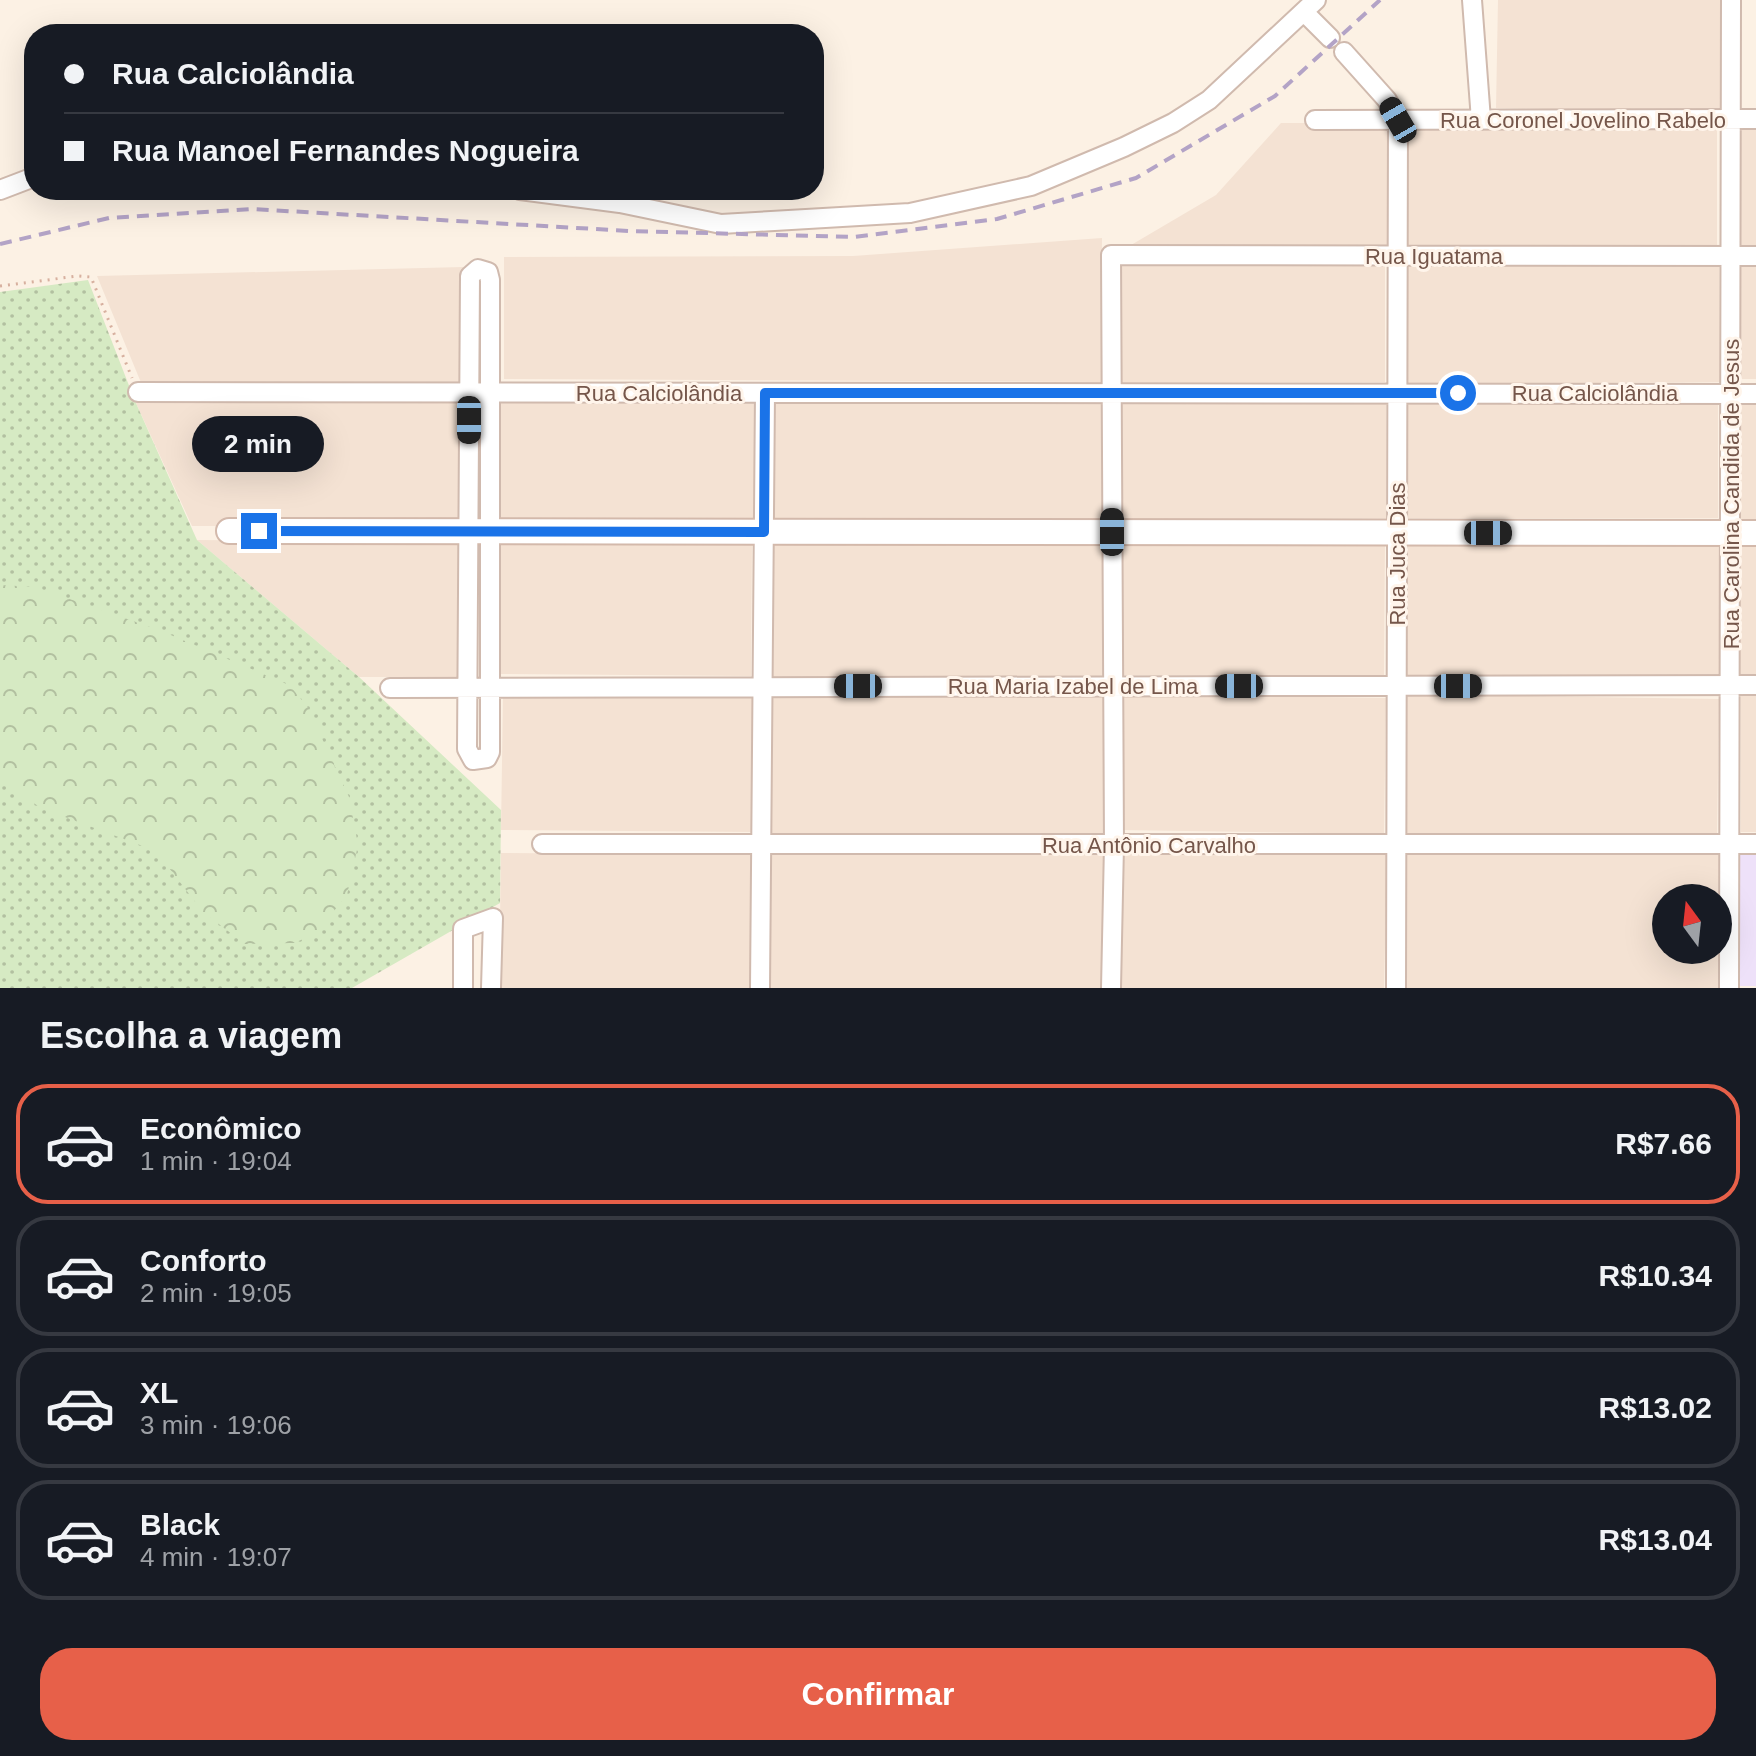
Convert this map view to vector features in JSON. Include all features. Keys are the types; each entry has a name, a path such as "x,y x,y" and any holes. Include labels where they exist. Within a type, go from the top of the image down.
{"street":[{"path":"1472,0 1481,120"},
{"name":"Rua Carolina Candida de Jesus","path":"1729,988 1731,0"},
{"path":"597,200 721,224 910,213 1031,186 1173,123 1209,100 1310,6 1330,38"},
{"path":"1344,52 1387,100 1398,120"},
{"name":"Rua Coronel Jovelino Rabelo","path":"1315,120 1756,119"},
{"name":"Rua Juca Dias","path":"1396,988 1398,120"},
{"path":"0,171 24,178"},
{"path":"0,190 24,180"},
{"name":"Rua Iguatama","path":"1112,393 1111,255 1756,256"},
{"path":"492,393 480,531 468,687 467,749 473,760 487,758 490,752 490,687 480,531 469,393 470,276 478,269 488,272 490,280 492,393"},
{"name":"Rua Calciolândia","path":"138,392 1756,394"},
{"path":"760,988 765,393"},
{"path":"1111,988 1114,845 1112,393"},
{"path":"229,531 1756,533"},
{"name":"Rua Maria Izabel de Lima","path":"390,688 1756,685"},
{"name":"Rua Antônio Carvalho","path":"542,844 1756,844"},
{"path":"463,988 463,929 493,918 491,988"}],"path":[{"path":"0,286 91,277 138,392"}],"shaded area":[{"path":"1498,0 1729,0 1726,113 1496,108"},
{"path":"1281,123 1392,123 1388,251 1126,248 1216,195"},
{"path":"1717,128 1717,247 1404,248 1404,129"},
{"path":"1738,128 1756,128 1756,247 1737,247"},
{"path":"1102,238 1101,382 504,379 504,257 853,256"},
{"path":"1121,263 1385,264 1385,382 1120,382"},
{"path":"1719,263 1720,382 1406,385 1405,266"},
{"path":"1740,265 1756,265 1756,379 1739,379"},
{"path":"463,267 464,385 142,385 97,276"},
{"path":"464,398 464,526 192,526 135,401"},
{"path":"1102,398 1102,520 772,521 772,399"},
{"path":"498,400 755,402 754,521 496,518"},
{"path":"1120,400 1386,400 1386,518 1119,519"},
{"path":"1407,401 1718,402 1718,518 1406,518"},
{"path":"1740,402 1756,402 1756,520 1740,520"},
{"path":"1407,535 1721,540 1719,678 1405,680"},
{"path":"1103,536 1103,679 768,679 768,537"},
{"path":"500,538 752,540 751,676 499,674"},
{"path":"1122,538 1385,539 1384,676 1121,675"},
{"path":"197,540 462,542 462,677 359,677"},
{"path":"1738,542 1756,542 1756,675 1738,675"},
{"path":"1106,691 1106,838 767,838 768,692"},
{"path":"503,694 755,697 753,832 501,830"},
{"path":"1122,694 1386,698 1384,834 1119,830"},
{"path":"1405,694 1719,699 1717,837 1403,839"},
{"path":"1741,696 1756,696 1756,832 1741,832"},
{"path":"1406,848 1720,853 1720,884 1652,884 1652,964 1719,964 1719,988 1404,988"},
{"path":"769,850 1103,851 1103,988 765,988"},
{"path":"501,853 753,855 751,988 499,988"},
{"path":"1122,854 1387,855 1384,988 1120,988"},
{"path":"1739,854 1756,854 1756,986 1738,986"}],"green space":[{"path":"88,280 135,401 197,540 359,677 501,810 500,903 352,988 0,988 0,292"},
{"path":"0,585 35,587 159,630 289,685 307,706 349,797 358,845 347,895 315,934 294,943 245,944 203,912 156,851 41,808 0,780"}],"railway":[{"path":"0,244 109,218 252,209 629,231 854,237 997,219 1136,178 1275,96 1380,0"}],"route":[{"path":"259,531 764,532 765,393 1458,393"}]}
